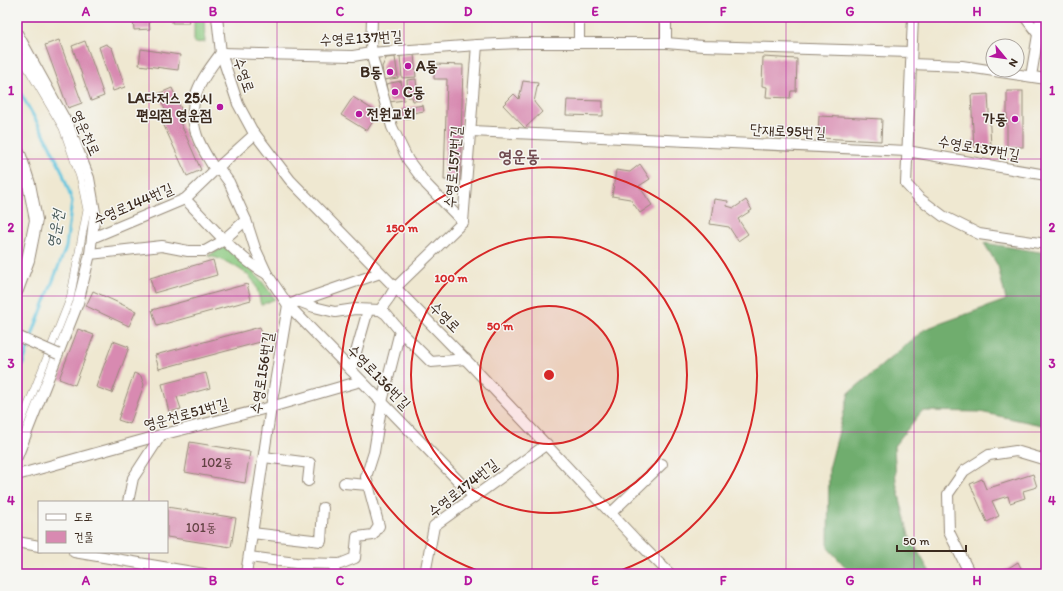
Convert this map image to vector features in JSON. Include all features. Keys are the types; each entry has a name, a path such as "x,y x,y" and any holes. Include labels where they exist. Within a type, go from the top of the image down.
{"street":[{"name":"수영로","path":"217,17 221,53 238,104 255,134 290,180 466,359 610,513 670,574"},
{"path":"372,17 372,53 392,127 408,160 426,184 463,222"},
{"path":"579,17 579,43"},
{"path":"666,17 666,43"},
{"path":"913,17 906,184 919,198 943,216 979,234 1046,244"},
{"path":"1025,17 1038,34"},
{"path":"1031,76 1041,17"},
{"name":"영운천로","path":"17,33 69,127 89,178 95,212 90,254 78,303 17,458"},
{"name":"수영로137번길","path":"221,53 353,56 372,53 522,43 666,43 703,46 911,52"},
{"name":"수영로157번길","path":"380,310 390,298 395,288 463,222 477,45"},
{"path":"17,50 63,128 82,180 87,210 70,299 17,433"},
{"name":"수영로136번길","path":"221,53 196,92 192,107 194,122 198,137 217,168 229,182 246,220 255,248 266,274 288,305 474,497"},
{"path":"911,64 962,66 1046,79"},
{"name":"단재로95번길","path":"471,131 908,151"},
{"name":"수영로144번길","path":"92,238 185,199 255,134"},
{"path":"17,151 29,184 36,220 28,260 17,290"},
{"name":"수영로137번길","path":"908,151 1046,175"},
{"name":"수영로144번길","path":"185,199 224,239"},
{"path":"90,254 162,246 188,251 205,251 224,239 246,220"},
{"name":"수영로136번길","path":"224,239 254,268 266,274"},
{"path":"288,305 380,272"},
{"path":"298,301 314,308 335,312 355,309 380,310 386,314 400,331 431,362 466,359"},
{"name":"수영로156번길","path":"246,574 288,305"},
{"path":"351,370 368,310"},
{"path":"249,557 335,569 340,564 356,558 357,537 373,535 378,526 366,476 374,452 382,402 400,331"},
{"path":"17,336 58,354"},
{"name":"영운천로51번길","path":"17,475 161,435 271,407 361,381"},
{"path":"128,501 133,478 161,435"},
{"name":"수영로174번길","path":"425,574 434,526 547,444"},
{"path":"970,574 949,532 948,494 964,471 989,455 1016,451 1046,460"},
{"path":"264,457 310,463 308,481"},
{"path":"610,513 662,464"},
{"path":"344,483 368,485"},
{"path":"252,533 321,541 323,508"},
{"path":"17,542 38,546"},
{"path":"85,553 118,556 204,574"}],"green space":[{"path":"194,17 204,17 205,42 194,43"},
{"path":"984,243 1046,253 1046,426 980,412 922,411 894,446 896,482 909,536 931,574 852,574 828,548 829,469 849,393 925,329 1006,300 998,266"},
{"path":"226,246 260,279 275,299 261,305 258,291 252,279 241,270 227,262 208,256"}],"building":[{"path":"133,17 149,17 150,29 134,30"},
{"path":"172,17 188,17 189,23 172,23"},
{"path":"59,40 82,103 68,108 45,45"},
{"path":"85,41 104,96 91,101 72,46"},
{"path":"106,44 112,48 125,87 113,91 99,47"},
{"path":"141,49 180,55 178,70 139,65"},
{"name":"A동","path":"414,54 416,77 402,78 400,56"},
{"name":"B동","path":"395,57 398,78 384,80 382,67 386,58"},
{"path":"763,57 797,59 796,91 791,91 790,98 766,97 767,87 762,86"},
{"path":"434,64 463,65 460,180 444,180 447,79 434,79"},
{"name":"C동","path":"416,79 417,89 421,88 422,100 413,101 412,97 408,97 407,80"},
{"name":"C동","path":"401,81 404,100 389,102 386,84"},
{"path":"523,81 538,83 534,102 542,112 525,128 503,105 514,94 519,99"},
{"path":"172,88 182,111 176,113 201,170 187,176 160,117 167,114 158,94"},
{"name":"가동","path":"1007,91 1023,91 1023,147 1007,147"},
{"path":"988,94 991,146 974,147 971,95"},
{"name":"전원교회","path":"353,97 378,113 367,131 341,115"},
{"path":"567,100 603,101 603,116 566,115"},
{"path":"423,105 424,111 413,113 413,117 403,119 401,109"},
{"path":"819,116 882,119 881,141 818,138"},
{"path":"640,164 650,179 639,186 652,205 640,213 630,199 612,196 616,170 630,172"},
{"path":"714,199 728,201 727,206 734,208 746,200 752,210 738,219 748,234 738,241 729,227 710,224"},
{"path":"213,260 217,275 154,293 150,278"},
{"path":"247,284 251,300 157,326 152,310"},
{"path":"93,291 136,311 129,326 86,306"},
{"path":"260,327 264,341 159,369 155,355"},
{"path":"78,329 94,335 75,385 59,379"},
{"path":"113,341 129,347 112,393 96,387"},
{"path":"134,373 141,376 144,385 130,424 118,420"},
{"path":"206,373 210,388 177,397 181,409 169,412 162,384"},
{"path":"190,442 250,452 245,483 185,472"},
{"path":"1033,474 1037,487 1023,491 1025,498 1010,503 1008,496 992,501 999,516 987,522 970,484 982,479 986,489"},
{"path":"168,507 236,518 231,547 168,537"},
{"path":"1018,562 1024,574 999,574"}],"waterway":[{"name":"영운천","path":"17,87 46,138 62,171 72,201 66,247 35,327 17,381"}],"place":[{"name":"A동","path":"408,66"},
{"name":"B동","path":"390,72"},
{"name":"C동","path":"395,92"},
{"name":"LA다저스 25시 편의점 영운점","path":"220,107"},
{"name":"전원교회","path":"359,114"},
{"name":"가동","path":"1015,119"}],"district":[{"name":"영운동","path":"519,156"}]}
